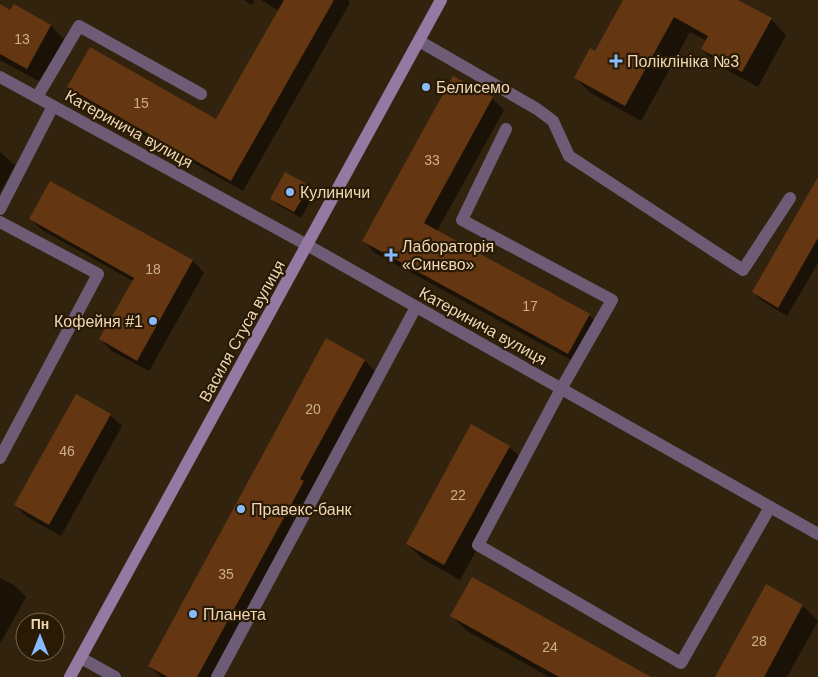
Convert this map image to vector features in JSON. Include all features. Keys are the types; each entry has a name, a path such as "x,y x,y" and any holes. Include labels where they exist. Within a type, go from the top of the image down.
{"street":[{"name":"Василя Стуса вулиця","path":"70,677 441,0"},
{"path":"37,97 79,26 201,94"},
{"path":"419,40 537,109 553,121 569,156 743,270 790,198"},
{"name":"Катеринича вулиця","path":"0,76 307,245 818,534"},
{"path":"0,209 53,106"},
{"path":"506,129 462,220 612,300 561,389 478,545 681,663 770,507"},
{"path":"0,222 98,274 0,458"},
{"path":"217,677 416,307"},
{"path":"81,658 114,677"}],"building":[{"path":"284,0 334,0 231,181 67,87 90,47 216,119"},
{"name":"Поліклініка №3","path":"623,0 738,0 772,18 742,72 701,49 708,36 674,17 625,106 574,78 590,48 595,51"},
{"path":"0,4 10,10 14,4 51,25 27,69 0,54"},
{"path":"453,76 493,97 424,223 590,314 568,354 362,241"},
{"name":"Кулиничи","path":"285,172 310,186 294,212 270,199"},
{"path":"818,177 818,238 778,308 752,292"},
{"path":"50,181 193,260 137,361 99,339 134,278 29,219"},
{"path":"326,338 365,360 300,479 304,481 197,677 168,677 148,666"},
{"path":"76,394 111,414 49,525 14,505"},
{"path":"471,424 510,446 444,565 406,544"},
{"path":"472,577 651,677 559,677 450,616"},
{"path":"766,584 803,605 764,677 715,677"}],"place":[{"name":"Поліклініка №3","path":"616,61"},
{"name":"Белисемо","path":"426,87"},
{"name":"Кулиничи","path":"290,192"},
{"name":"Лабораторія «Синєво»","path":"391,255"},
{"name":"Кофейня #1","path":"153,321"},
{"name":"Правекс-банк","path":"241,509"},
{"name":"Планета","path":"193,614"}]}
